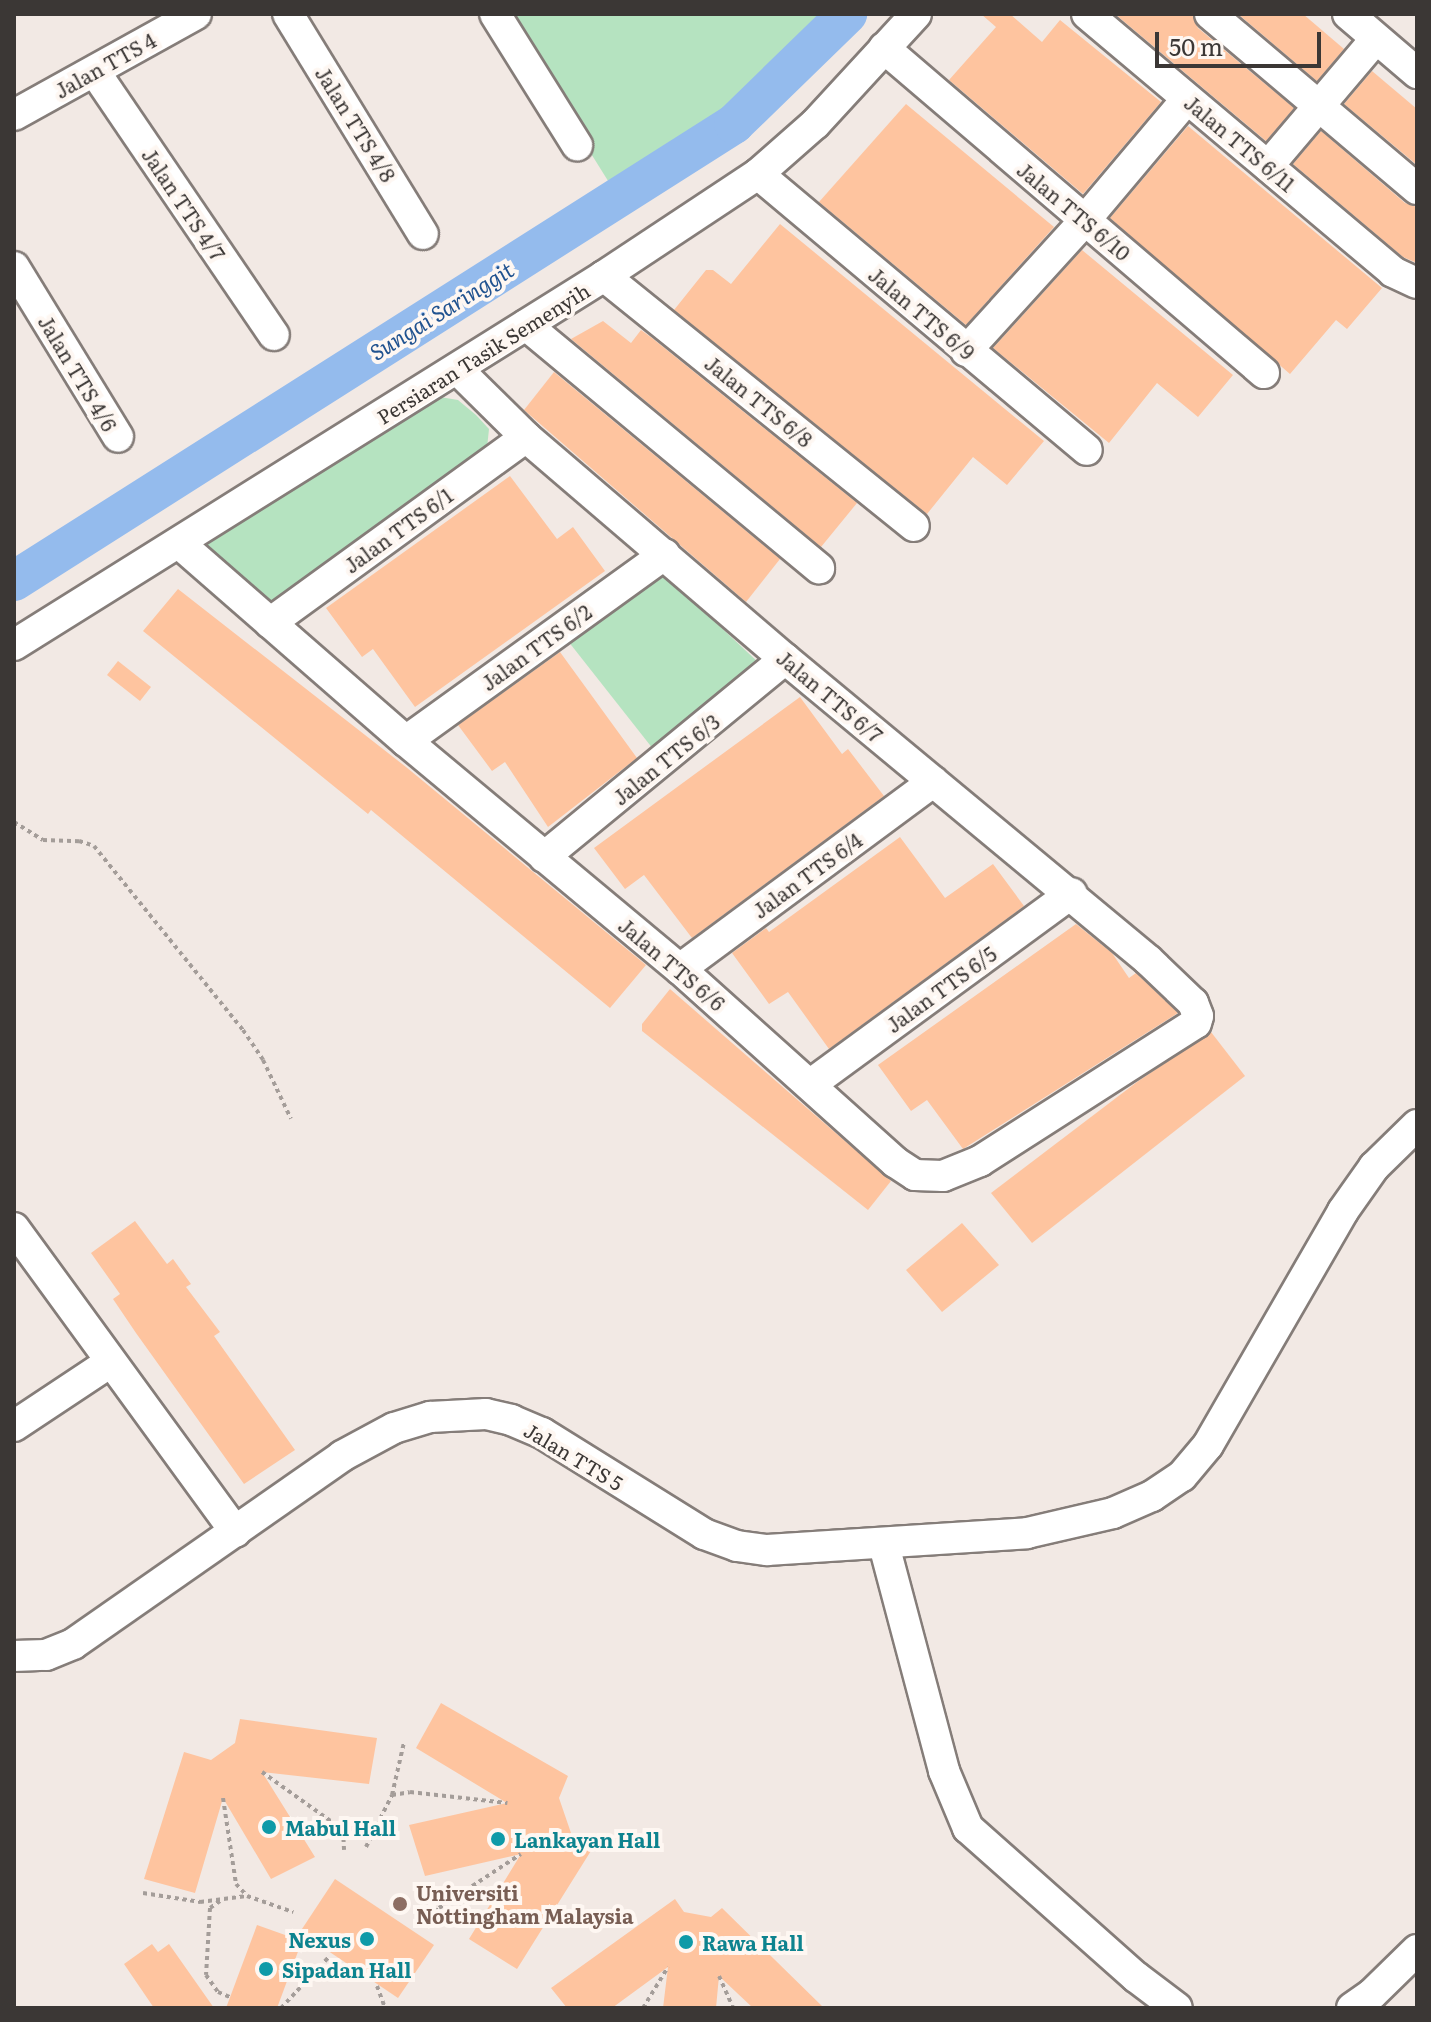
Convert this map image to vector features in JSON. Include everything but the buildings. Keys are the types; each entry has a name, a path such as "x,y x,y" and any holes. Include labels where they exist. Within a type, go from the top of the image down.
{"street":[{"name":"Jalan TTS 4","path":"14,115 196,14"},
{"name":"Jalan TTS 4/8","path":"288,14 423,234"},
{"path":"495,14 577,145"},
{"name":"Persiaran Tasik Semenyih","path":"14,645 604,276 758,174 815,124 916,14"},
{"path":"1210,14 1417,189"},
{"path":"1348,14 1417,73"},
{"name":"Jalan TTS 6/11","path":"1099,18 1187,99 1405,278"},
{"path":"1268,166 1375,40"},
{"name":"Jalan TTS 6/10","path":"884,48 1264,373"},
{"name":"Jalan TTS 4/7","path":"95,72 274,335"},
{"path":"966,351 1085,220 1187,99"},
{"name":"Jalan TTS 6/9","path":"758,174 1087,450"},
{"name":"Jalan TTS 4/6","path":"14,267 118,437"},
{"name":"Jalan TTS 6/8","path":"604,276 914,526"},
{"path":"526,325 819,568"},
{"name":"Jalan TTS 6/7","path":"457,369 526,437 785,659 1072,893 1193,1003 1198,1016 1196,1023"},
{"name":"Jalan TTS 6/1","path":"270,623 526,437"},
{"name":"Jalan TTS 6/6","path":"180,544 406,741 680,969 907,1171 930,1177 943,1176 996,1152 1196,1023"},
{"name":"Jalan TTS 6/2","path":"406,741 665,554"},
{"name":"Jalan TTS 6/3","path":"544,857 785,659"},
{"name":"Jalan TTS 6/4","path":"680,969 933,782"},
{"name":"Jalan TTS 6/5","path":"811,1084 1072,893"},
{"name":"Jalan TTS 5","path":"14,1656 46,1655 73,1644 342,1456 394,1428 430,1417 461,1413 511,1420 542,1433 675,1519 737,1546 767,1550 884,1545 1027,1533 1076,1524 1152,1496 1182,1476 1208,1445 1343,1211 1374,1167 1417,1125"},
{"path":"14,1228 109,1363 236,1532"},
{"path":"14,1426 109,1363"},
{"path":"884,1545 944,1771 968,1828 1136,1977 1177,2008"},
{"path":"1352,2008 1372,1994 1417,1950"}],"path":[{"path":"14,822 43,840 79,841 94,846 243,1030 263,1060 291,1119"},
{"path":"366,1847 392,1795 404,1742"},
{"path":"262,1772 343,1830 344,1850"},
{"path":"392,1795 410,1792 507,1803"},
{"path":"223,1798 236,1884 247,1896"},
{"path":"431,1918 439,1908 521,1854"},
{"path":"143,1893 200,1902 247,1896 293,1912"},
{"path":"222,1899 210,1908 206,1975 218,1992 230,1997"},
{"path":"281,2008 328,1958"},
{"path":"643,2008 668,1967"},
{"path":"719,1976 733,2008"},
{"path":"377,1986 385,2008"}],"green space":[{"path":"504,14 820,14 748,96 610,184"},
{"path":"434,396 458,400 476,415 489,429 487,448 275,606 197,536"},
{"path":"663,573 760,664 657,754 568,641"}],"waterway":[{"name":"Sungai Saringgit","path":"14,581 734,124 847,14"}],"place":[{"name":"Mabul Hall","path":"269,1827"},
{"name":"Lankayan Hall","path":"498,1839"},
{"name":"Universiti Nottingham Malaysia","path":"400,1904"},
{"name":"Nexus","path":"367,1939"},
{"name":"Rawa Hall","path":"686,1942"},
{"name":"Sipadan Hall","path":"266,1969"}]}
